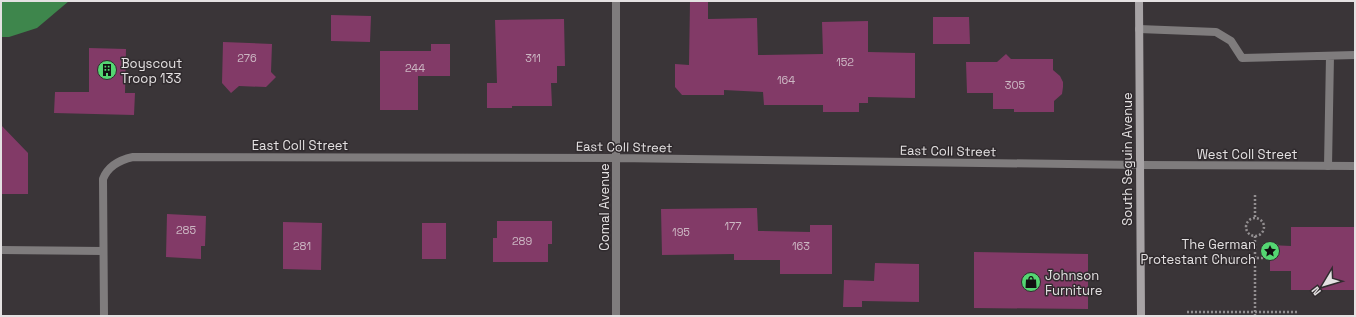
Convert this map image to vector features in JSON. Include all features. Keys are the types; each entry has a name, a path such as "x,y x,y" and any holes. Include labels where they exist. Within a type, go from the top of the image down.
{"main road":[{"name":"South Seguin Avenue","path":"1138,1 1141,316"}],"street":[{"name":"Comal Avenue","path":"616,1 616,316"},
{"path":"1139,29 1216,32 1231,41 1242,58 1355,55"},
{"path":"1328,166 1330,56"},
{"name":"East Coll Street","path":"103,251 103,179 105,174 112,166 121,160 133,157 616,158 1139,165"},
{"name":"West Coll Street","path":"1139,165 1355,166"},
{"path":"1,250 103,251 104,316"}],"path":[{"path":"1255,196 1255,218"},
{"path":"1255,218 1258,218 1263,222 1264,226 1262,232 1258,235 1253,235 1248,232 1247,227 1248,221 1255,218"},
{"path":"1255,235 1255,316"},
{"path":"1187,258 1270,258"},
{"path":"1187,312 1297,312"}],"shaded area":[{"path":"1,1 69,1 37,28 9,37 1,37"}],"building":[{"path":"690,1 708,1 708,19 757,18 758,55 823,54 822,22 868,21 868,52 915,53 915,98 868,97 868,103 859,103 859,112 823,112 823,105 764,105 763,92 724,90 724,95 682,95 675,87 675,64 689,65"},
{"path":"331,15 371,16 370,42 331,41"},
{"path":"933,17 969,17 970,44 933,44"},
{"path":"564,19 565,66 557,66 557,83 551,83 552,106 512,106 512,108 487,108 487,83 497,83 495,20"},
{"path":"223,42 272,44 271,72 276,77 266,87 239,86 231,93 222,83"},
{"path":"431,44 450,44 450,76 418,76 418,110 380,110 380,51 431,51"},
{"name":"Boyscout Troop 133","path":"89,48 126,49 125,93 135,93 134,115 54,113 55,92 89,92"},
{"path":"1006,54 1011,59 1053,59 1053,70 1060,76 1063,82 1062,94 1054,101 1054,112 1014,112 1014,109 993,109 993,93 967,93 966,62 997,62"},
{"path":"1,125 28,153 28,194 1,194"},
{"path":"757,208 758,231 810,232 810,225 832,225 832,274 780,274 780,260 734,260 734,254 662,255 661,209"},
{"path":"167,214 206,216 205,246 201,246 201,259 166,257"},
{"path":"497,221 552,221 552,244 548,244 548,262 493,262 493,238 497,238"},
{"path":"283,222 322,223 321,270 283,269"},
{"path":"422,223 446,223 446,259 422,259"},
{"path":"1291,227 1355,227 1355,290 1291,290 1291,271 1270,271 1270,245 1291,246"},
{"name":"Johnson Furniture","path":"974,252 1088,254 1088,309 974,308"},
{"path":"875,263 919,264 919,302 862,301 862,307 843,307 844,280 874,281"}],"place":[{"name":"Boyscout Troop 133","path":"107,70"},
{"name":"The German Protestant Church","path":"1270,251"},
{"name":"Johnson Furniture","path":"1031,282"}]}
